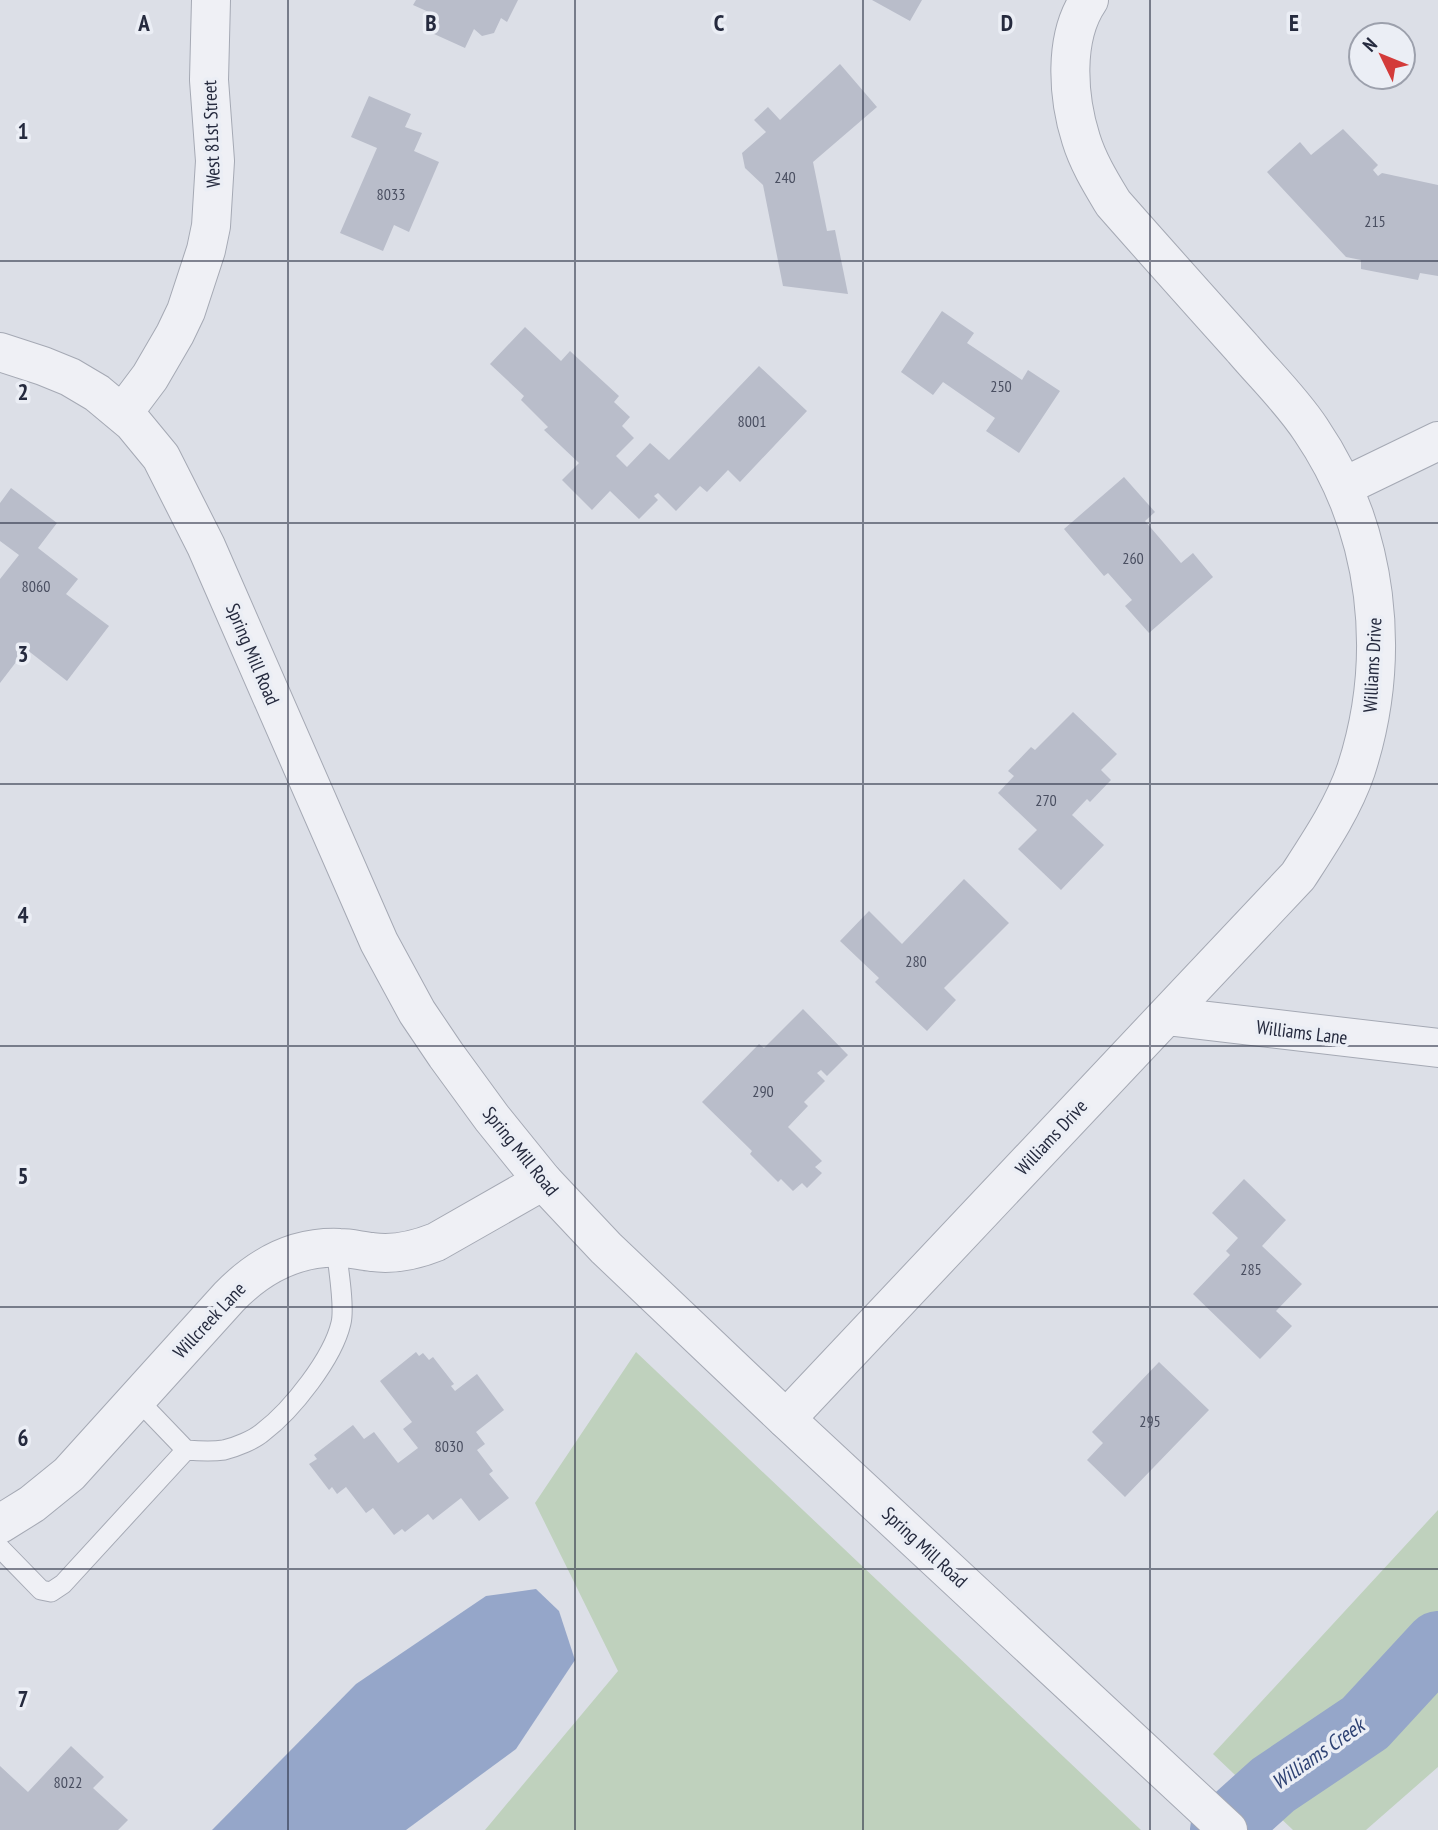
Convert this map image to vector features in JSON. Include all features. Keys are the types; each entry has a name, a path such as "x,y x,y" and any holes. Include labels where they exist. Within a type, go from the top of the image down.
{"street":[{"name":"West 81st Street","path":"123,414 176,334 206,250 211,226 215,162 209,80 211,0"},
{"name":"Williams Drive","path":"786,1419 1298,876 1327,834 1356,772 1369,722 1375,688 1377,637 1370,569 1343,487 1329,458 1297,411 1124,215 1095,174 1081,141 1073,106 1071,72 1074,37 1089,0"},
{"name":"Spring Mill Road","path":"0,352 70,377 97,393 123,414 161,457 187,506 379,942 417,1012 446,1055 543,1181 607,1248 786,1419 1228,1830"},
{"path":"1343,487 1438,441"},
{"name":"Williams Lane","path":"1166,1016 1438,1048"},
{"name":"Willcreek Lane","path":"0,1524 32,1504 69,1474 243,1282 267,1265 293,1253 336,1248 373,1252 421,1248 543,1181"}],"lane":[{"path":"137,1399 186,1450 225,1450 261,1434 310,1382 331,1353 342,1321 336,1248"},
{"path":"0,1549 41,1590 51,1592 63,1584 186,1450"}],"green space":[{"path":"636,1352 1141,1830 485,1830 618,1671 535,1503"},
{"path":"1438,1510 1438,1767 1366,1830 1293,1830 1213,1754"}],"water":[{"path":"536,1589 559,1611 575,1660 516,1749 406,1830 212,1830 356,1684 486,1596"}],"building":[{"path":"416,0 518,0 507,22 501,18 494,33 482,36 474,29 465,48 423,29 431,13 413,5"},
{"path":"872,0 922,0 910,21"},
{"path":"840,64 877,107 813,162 827,231 835,230 848,294 783,286 763,185 745,168 742,153 766,132 754,120 768,107 780,120"},
{"path":"369,96 411,114 405,127 422,133 414,151 439,162 409,232 394,225 383,251 340,233 377,148 351,137"},
{"path":"1343,129 1378,165 1373,170 1378,176 1382,173 1438,185 1438,276 1420,273 1418,280 1361,269 1361,260 1346,257 1267,172 1300,142 1311,155"},
{"path":"942,311 974,333 967,343 1022,380 1028,370 1060,391 1019,453 986,431 995,418 943,382 933,395 901,372"},
{"path":"525,327 561,361 570,351 619,396 614,402 630,417 622,426 634,438 616,456 627,467 650,443 669,460 759,366 807,411 740,482 728,470 707,492 700,486 676,511 658,493 654,496 658,500 639,519 610,491 592,510 562,480 579,463 544,430 548,427 521,400 524,396 490,364"},
{"path":"1124,477 1155,512 1145,521 1181,563 1193,553 1213,577 1149,633 1125,606 1132,600 1108,573 1104,576 1064,529"},
{"path":"11,488 57,523 38,548 78,579 66,594 109,626 67,681 26,649 0,683 0,579 19,555 0,541 0,503"},
{"path":"1073,712 1117,754 1101,770 1111,780 1090,802 1087,799 1072,815 1104,845 1061,890 1018,849 1037,830 998,793 1014,776 1008,771 1031,747 1035,750"},
{"path":"964,879 1009,923 944,988 956,1000 927,1031 875,982 879,978 840,941 869,911 902,944"},
{"path":"803,1009 848,1055 827,1076 821,1070 817,1073 825,1081 804,1102 808,1106 788,1127 822,1161 815,1167 822,1173 807,1188 802,1183 793,1191 781,1179 778,1182 750,1154 752,1151 702,1102 759,1044 764,1048"},
{"path":"1244,1179 1286,1220 1262,1246 1302,1284 1276,1311 1292,1326 1260,1359 1193,1294 1230,1255 1226,1251 1238,1238 1212,1213"},
{"path":"416,1352 419,1356 423,1353 429,1360 433,1357 454,1384 451,1386 455,1391 477,1374 504,1410 476,1432 485,1444 477,1450 493,1471 489,1474 509,1498 479,1521 461,1498 433,1520 428,1514 405,1532 402,1529 394,1535 373,1508 366,1513 346,1487 337,1494 332,1487 329,1490 309,1464 317,1459 314,1455 353,1425 364,1439 374,1432 398,1463 418,1448 403,1429 412,1422 380,1381"},
{"path":"1159,1362 1209,1410 1125,1497 1087,1460 1103,1443 1092,1432"},
{"path":"71,1746 104,1777 93,1788 128,1820 118,1830 0,1830 0,1766 28,1792"}],"waterway":[{"name":"Williams Creek","path":"1223,1830 1273,1785 1365,1723 1438,1644"}]}
